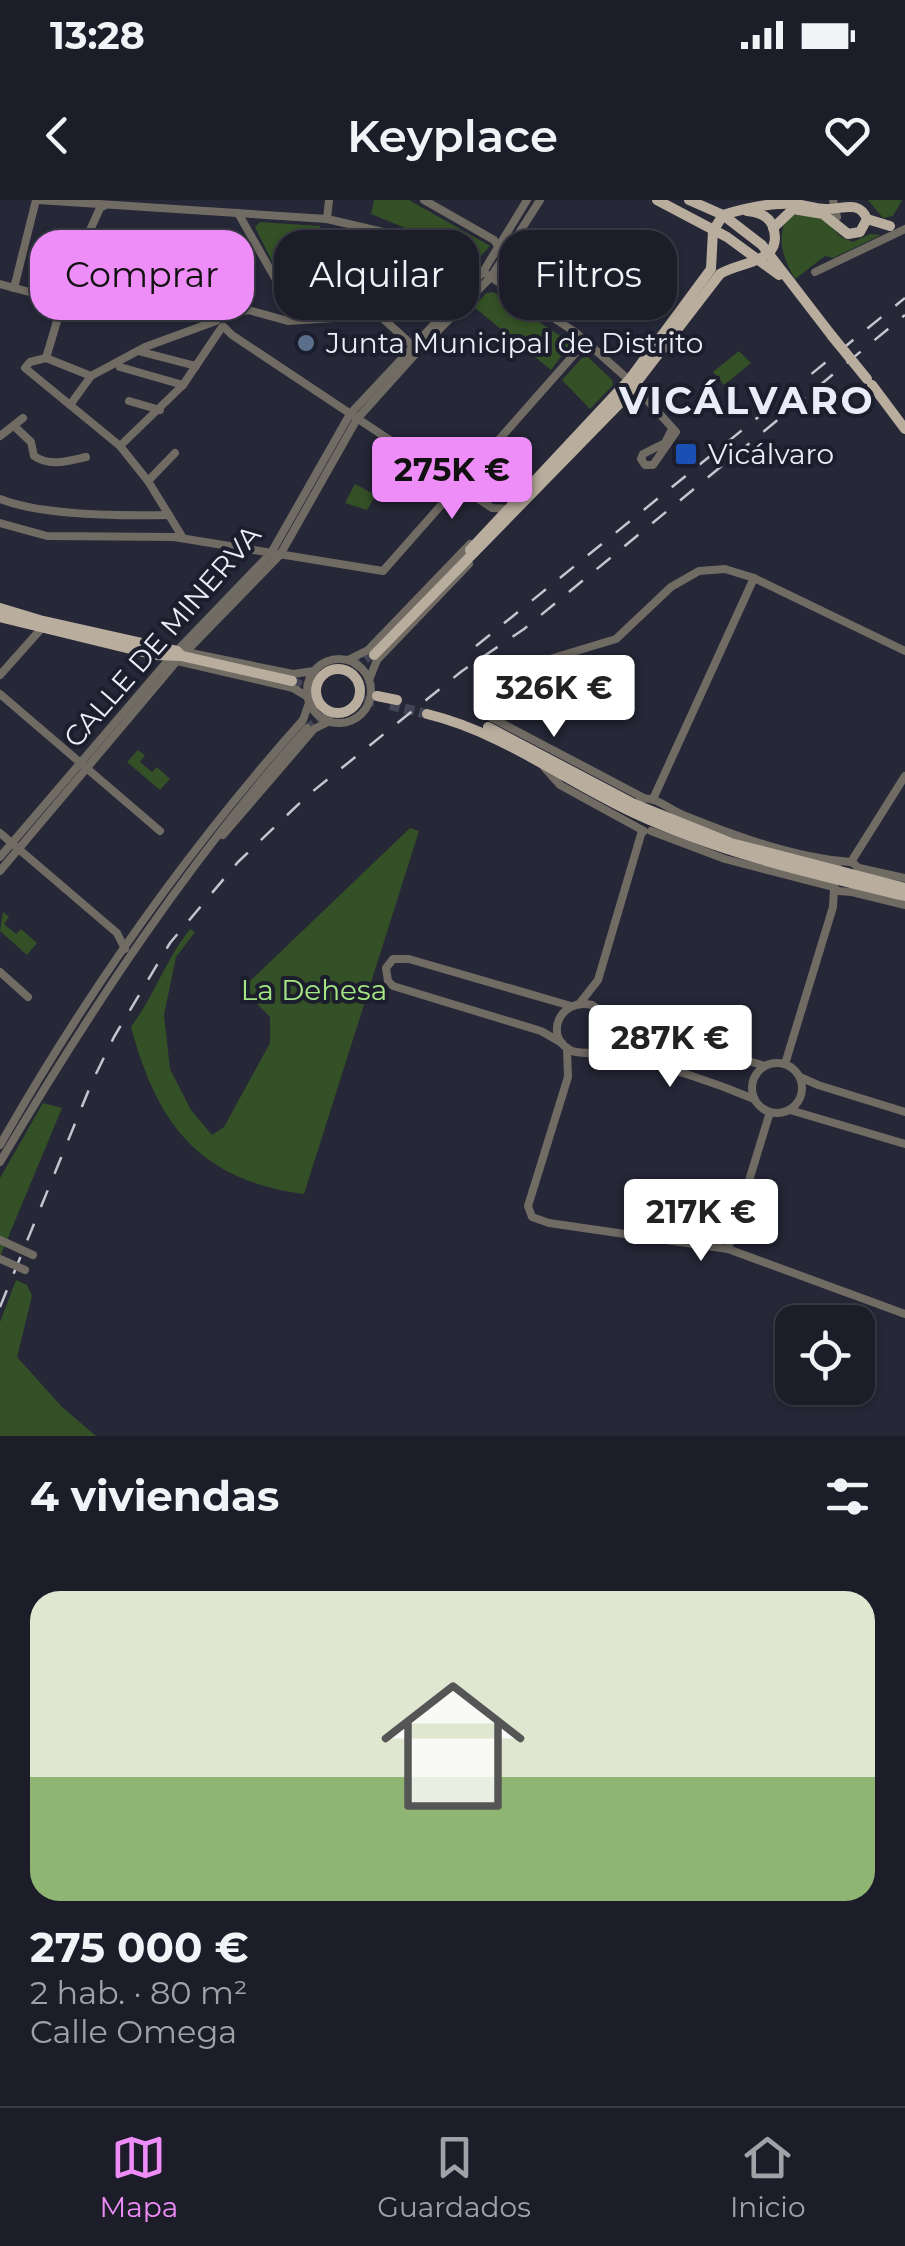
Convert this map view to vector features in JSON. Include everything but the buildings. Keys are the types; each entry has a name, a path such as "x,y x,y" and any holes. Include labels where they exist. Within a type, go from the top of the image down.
{"main road":[{"path":"656,200 765,257"},
{"path":"690,200 724,215 745,230 905,429"},
{"path":"747,210 760,213 773,228 774,237 765,257 735,266 714,281 632,383 486,542 373,654 488,528 632,383 711,270 713,230 724,215 764,205 786,203 836,208"},
{"path":"773,228 793,209 859,207 867,219 890,231"},
{"path":"836,208 848,234 905,226"},
{"path":"860,232 867,219"},
{"path":"714,247 735,266"},
{"path":"869,382 905,410"},
{"path":"0,608 179,656"},
{"path":"0,616 41,629 292,680"},
{"path":"361,685 346,711 330,715 314,692 332,670 361,685 393,703"},
{"path":"639,807 542,765 493,736 430,712 496,730 639,807 656,822 728,850 833,877 905,888"},
{"path":"854,880 905,896"}],"street":[{"path":"14,288 37,200 140,203 327,219 396,235 487,275 586,341 632,383 676,432 653,466 644,466 643,454 665,443 672,429"},
{"path":"327,219 328,200"},
{"path":"424,200 437,202 470,223 499,248"},
{"name":"CALLE DE MINERVA","path":"510,230 527,200"},
{"name":"CALLE DE MINERVA","path":"353,417 487,275 540,200"},
{"path":"90,230 100,208 109,202"},
{"path":"238,213 274,277"},
{"path":"470,223 499,235"},
{"path":"815,272 890,231"},
{"name":"CALLE DE MINERVA","path":"179,656 200,639 276,554 353,417 412,345 487,275 499,248"},
{"path":"0,284 30,293"},
{"path":"46,358 58,320"},
{"path":"225,320 232,335 353,417 492,508 508,509"},
{"path":"70,405 91,376 138,351 225,320"},
{"path":"120,446 183,385 225,320"},
{"path":"385,320 412,345"},
{"path":"0,522 47,536 184,538 383,571 586,341"},
{"path":"138,351 196,366"},
{"path":"91,376 46,358 30,362 25,368 120,446 184,538"},
{"path":"120,367 183,385"},
{"path":"129,400 160,410"},
{"path":"0,436 22,418"},
{"path":"14,426 31,442 34,456 43,462 86,457"},
{"path":"148,481 175,452"},
{"path":"0,499 23,506 100,514 169,515"},
{"path":"361,685 368,650 488,528 492,508"},
{"path":"361,685 377,660 486,542"},
{"name":"CALLE DE MINERVA","path":"0,871 15,846 179,656 276,554"},
{"path":"905,651 754,578 725,569 699,571 671,587 616,639 520,668 493,679 482,692 484,712 639,807 656,822 735,834 833,877 905,878"},
{"path":"639,807 754,578"},
{"path":"26,625 30,640"},
{"path":"0,674 41,629"},
{"name":"CALLE DE MINERVA","path":"200,639 200,649 214,658"},
{"path":"179,656 214,658 293,674 314,692"},
{"path":"179,656 314,692"},
{"path":"117,934 127,934 154,910 314,729 330,715 344,722 360,714 370,696 361,685"},
{"path":"0,1145 125,949 249,782 302,720 314,692"},
{"path":"0,694 160,831"},
{"path":"0,1162 154,910 306,727"},
{"path":"833,907 854,880 905,776"},
{"path":"639,807 656,822"},
{"path":"656,822 598,980 558,1020 568,1076 528,1206 532,1217 549,1224 728,1249 905,1314"},
{"path":"0,833 117,934 125,949"},
{"name":"CALLE DE MINERVA","path":"0,856 15,846"},
{"path":"785,1064 833,907 833,877"},
{"path":"854,880 905,906"},
{"path":"905,1112 818,1085 785,1064 765,1066 703,1050 575,1004 409,958 393,960 386,968 393,986 541,1031 564,1046 616,1054 754,1099 770,1112 790,1110 905,1144"},
{"path":"0,972 28,997"},
{"path":"568,1076 608,1031 601,1012 598,980"},
{"path":"754,1099 752,1084 765,1066"},
{"path":"790,1110 800,1099 800,1076"},
{"path":"728,1249 770,1112"},
{"path":"0,1240 32,1255"},
{"path":"0,1258 26,1270"}],"green space":[{"path":"374,200 409,200 462,230 410,230 371,214"},
{"path":"868,200 902,200 893,216 883,218"},
{"path":"798,213 824,219 841,237 853,242 870,234 881,235 833,258 825,256 795,279 785,258 782,237 785,221"},
{"path":"260,222 320,226 320,230 274,230 274,265 255,227"},
{"path":"479,240 490,246 479,258"},
{"path":"486,293 499,296 499,320 536,320 571,343 551,370 479,311 479,301"},
{"path":"739,351 751,363 724,385 713,372"},
{"path":"588,357 613,385 590,409 562,380 582,358"},
{"path":"355,484 376,495 367,510 345,503"},
{"path":"138,750 145,755 140,762 152,772 157,767 170,779 160,790 127,762"},
{"name":"La Dehesa","path":"410,828 419,831 304,1194 236,1176 210,1161 169,1119 154,1092 131,1027 190,929 195,932 176,957 164,1015 170,1069 191,1110 212,1135 224,1127 270,1043 270,1017 249,996 250,981"},
{"path":"3,912 9,917 4,924 16,934 21,929 37,943 27,955 0,931"},
{"path":"43,1103 62,1108 0,1257 0,1178"},
{"path":"16,1280 27,1285 32,1296 17,1357 62,1407 96,1436 0,1436 0,1322"}],"tunnel":[{"path":"353,668 373,653"},
{"path":"292,681 312,692"},
{"path":"364,701 377,702"},
{"path":"390,705 427,714"},
{"path":"307,728 327,713"}],"railway":[{"path":"476,646 905,298"},
{"path":"0,1307 114,1037 170,943 238,862 307,796 462,671 524,629 905,315"}],"place":[{"name":"Junta Municipal de Distrito","path":"306,343"},
{"name":"Vicálvaro","path":"686,454"}],"district":[{"name":"VICÁLVARO","path":"747,401"}]}
